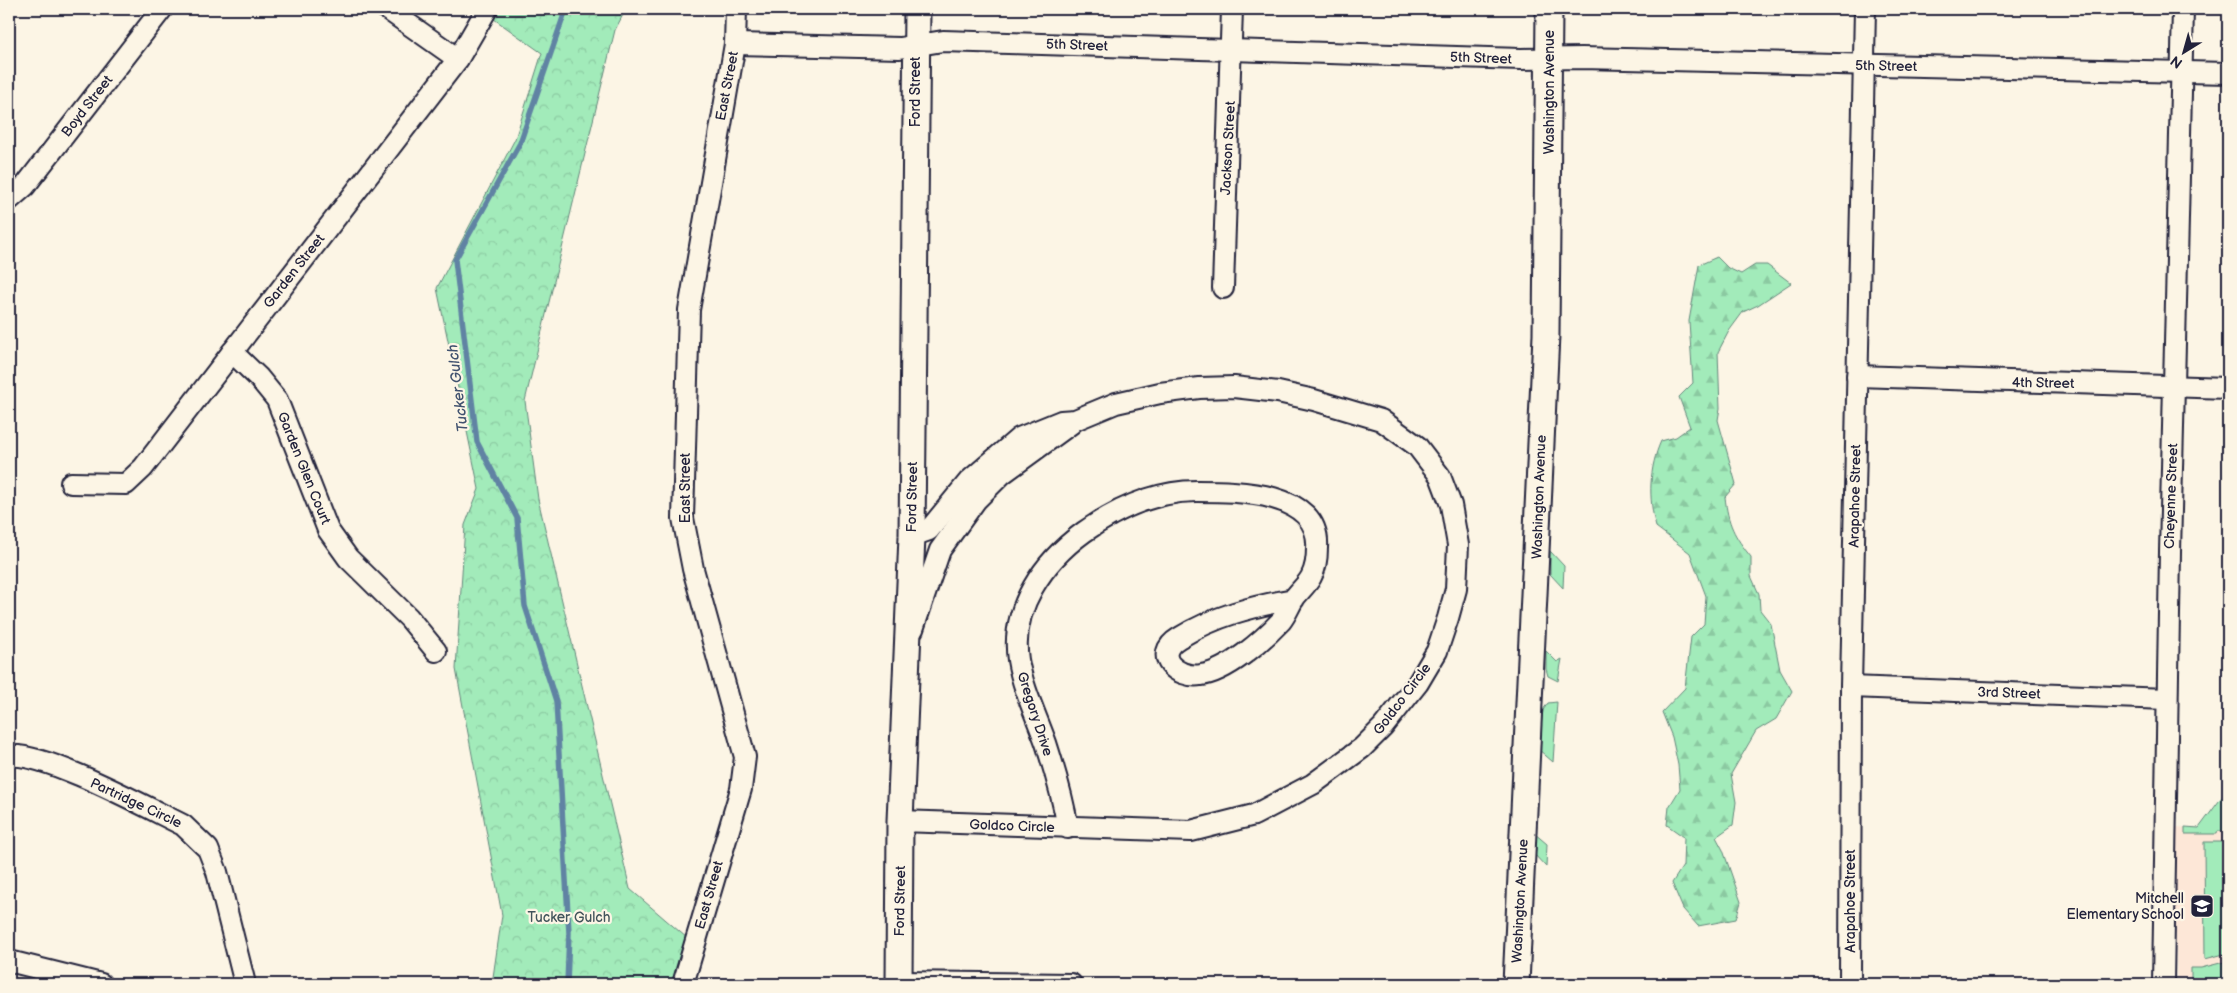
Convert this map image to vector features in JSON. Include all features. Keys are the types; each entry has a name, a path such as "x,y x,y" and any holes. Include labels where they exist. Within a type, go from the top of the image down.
{"street":[{"name":"Boyd Street","path":"9,200 25,186 162,9"},
{"path":"388,9 458,60"},
{"name":"Garden Street","path":"70,484 126,484 143,468 458,60 487,9"},
{"name":"East Street","path":"683,984 740,789 745,757 693,569 683,518 689,310 735,44 736,9"},
{"name":"Ford Street","path":"899,983 900,821 906,642 912,536 917,9"},
{"name":"Jackson Street","path":"1223,288 1232,9"},
{"name":"Washington Avenue","path":"1516,984 1546,335 1549,9"},
{"name":"Arapahoe Street","path":"1850,984 1851,687 1864,9"},
{"name":"Cheyenne Street","path":"2163,984 2167,699 2183,9"},
{"name":"5th Street","path":"735,44 900,48 943,41 1549,59 1700,60 1864,66 2228,73"},
{"name":"Garden Glen Court","path":"232,352 259,378 277,400 328,530 348,558 409,618 436,651"},
{"name":"4th Street","path":"1857,376 2228,388"},
{"name":"Goldco Circle","path":"900,821 1191,831 1254,814 1313,784 1362,748 1383,727 1418,683 1437,651 1456,589 1458,545 1451,505 1440,476 1417,446 1381,420 1305,398 1278,392 1234,387 1199,388 1160,393 1116,403 1075,420 1002,474 976,500 940,550 931,570 918,619 906,642"},
{"name":"Goldco Circle","path":"912,536 929,530 969,481 1019,438 1061,421 1075,420"},
{"name":"Gregory Drive","path":"1068,828 1064,806 1046,743 1024,683 1018,658 1018,634 1025,600 1052,561 1072,541 1104,518 1134,503 1165,493 1230,492 1275,497 1296,507 1314,523 1318,540 1317,558 1311,577 1294,598 1282,619 1263,638 1220,669 1205,675 1189,677 1176,672 1169,664 1166,653 1171,643 1181,637 1219,617 1254,606 1294,598"},
{"name":"3rd Street","path":"1851,687 2167,699"},
{"name":"Partridge Circle","path":"9,756 34,757 56,766 184,825 196,836 208,849 217,872 245,984"},
{"path":"9,961 92,983"},
{"path":"899,983 1071,984"}],"shaded area":[{"name":"Mitchell Elementary School","path":"2228,789 2228,984 2177,984 2174,827 2199,828"}],"green space":[{"name":"Tucker Gulch","path":"500,9 626,9 615,30 525,401 538,499 630,889 687,938 673,984 492,984 502,915 456,669 465,525 479,489 437,288 515,139 542,53 494,19"},
{"path":"1717,257 1728,268 1741,274 1755,265 1767,265 1791,283 1758,305 1743,312 1729,331 1718,352 1720,408 1718,420 1736,484 1725,497 1728,515 1736,536 1751,557 1751,576 1759,594 1760,610 1771,624 1780,670 1792,691 1776,719 1756,731 1731,774 1736,802 1733,825 1716,837 1723,850 1741,902 1736,919 1698,926 1683,909 1672,883 1683,866 1684,837 1667,825 1669,807 1680,789 1678,765 1672,737 1662,712 1685,688 1691,637 1704,624 1706,596 1690,553 1656,527 1653,516 1651,483 1654,462 1661,441 1676,437 1690,427 1679,397 1693,383 1689,321 1699,265"},
{"path":"1550,551 1564,566 1563,588 1550,574"},
{"path":"1546,651 1557,662 1562,659 1558,681 1548,676"},
{"path":"1557,702 1553,762 1538,749 1543,710 1548,703"},
{"path":"2228,789 2228,831 2218,831 2217,834 2185,834 2185,827 2199,828"},
{"path":"1534,833 1547,844 1546,867 1533,853"},
{"path":"2224,838 2228,838 2228,953 2205,959 2204,842 2223,842"},
{"path":"2228,961 2228,984 2191,984 2191,968 2201,968"}],"waterway":[{"name":"Tucker Gulch","path":"566,9 520,143 455,260 477,442 517,518 525,606 556,701 569,933 567,984"}],"place":[{"name":"Mitchell Elementary School","path":"2202,906"}]}
